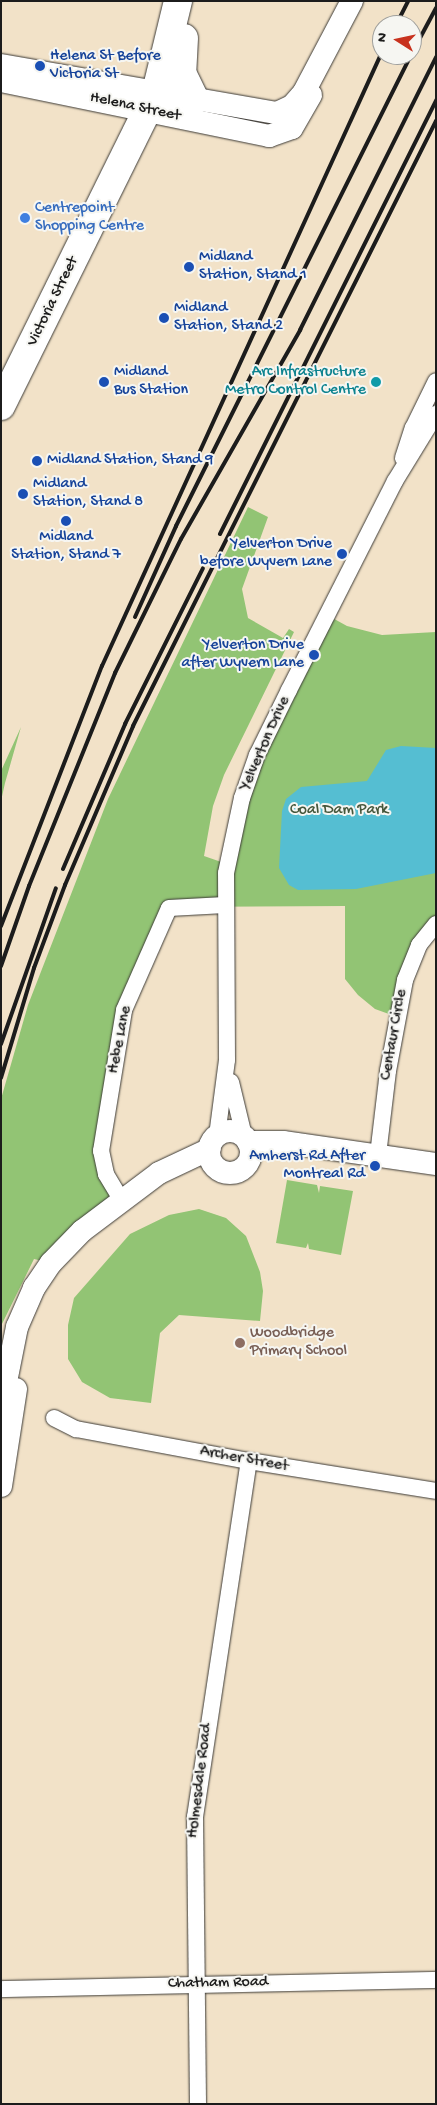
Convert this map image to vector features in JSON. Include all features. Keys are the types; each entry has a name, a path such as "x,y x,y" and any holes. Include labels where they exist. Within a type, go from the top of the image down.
{"highway":[{"name":"Victoria Street","path":"1,406 151,102 178,1"},
{"path":"184,1 182,73 195,100"}],"street":[{"path":"312,78 352,1"},
{"name":"Helena Street","path":"1,65 151,102 269,136 284,133 296,124 312,93 312,78"},
{"name":"Helena Street","path":"1,81 151,102 195,100 273,114 292,106 312,78"},
{"name":"Yelverton Drive","path":"425,434 436,381"},
{"name":"Yelverton Drive","path":"215,1151 227,1060 225,905 230,846 254,762 395,481 436,414"},
{"name":"Hebe Lane","path":"114,1207 101,1151 124,1010 168,908 225,905"},
{"name":"Centaur Circle","path":"378,1155 388,1071 405,980 419,945 436,924"},
{"name":"Yelverton Drive","path":"227,1060 237,1116 247,1146"},
{"path":"1,1375 22,1314 42,1274 72,1240 159,1173 215,1151 233,1131 247,1146"},
{"path":"247,1146 282,1142 436,1164"},
{"path":"215,1151 236,1172 247,1146"},
{"path":"5,1412 24,1351 45,1295 65,1262 114,1207"},
{"path":"1,1486 10,1352"},
{"name":"Archer Street","path":"54,1418 76,1429 249,1461 436,1491"},
{"name":"Holmesdale Road","path":"198,2104 195,1817 249,1461"},
{"name":"Chatham Road","path":"1,1990 196,1984 436,1980"}],"green space":[{"name":"Coal Dam Park","path":"248,507 268,517 242,589 248,618 283,638 289,629 294,632 224,775 213,806 204,856 227,864 235,821 327,615 347,626 382,635 436,632 436,924 430,930 400,1018 375,1009 358,995 345,979 345,906 174,907 124,1010 101,1151 122,1201 51,1263 34,1259 1,1326 1,1099 28,1005 108,799"},
{"path":"21,727 5,783 1,801 1,771"},
{"path":"287,1180 317,1185 319,1193 320,1186 353,1191 341,1255 309,1249 308,1243 306,1248 276,1243"},
{"path":"199,1209 226,1218 246,1236 260,1272 263,1291 260,1321 179,1315 160,1333 151,1403 110,1398 82,1382 68,1359 68,1325 74,1298 130,1234 169,1215"}],"water":[{"path":"401,746 436,748 436,873 356,889 298,890 289,885 279,868 282,811 286,799 301,787 367,781 386,750"}],"railway":[{"path":"401,15 408,1"},
{"path":"422,34 436,8"},
{"path":"1,966 29,886 115,673 181,539 300,330 436,57"},
{"path":"1,926 102,666 376,65"},
{"path":"135,617 176,526 406,65"},
{"path":"220,534 436,100"},
{"path":"1,1078 34,968 65,885 133,726 436,121"},
{"path":"63,869 125,724 203,568"},
{"path":"1,1044 56,888"}],"place":[{"name":"Helena St Before Victoria St","path":"40,66"},
{"name":"Centrepoint Shopping Centre","path":"25,218"},
{"name":"Midland Station, Stand 1","path":"189,267"},
{"name":"Midland Station, Stand 2","path":"164,318"},
{"name":"Midland Bus Station","path":"104,382"},
{"name":"Arc Infrastructure Metro Control Centre","path":"376,382"},
{"name":"Midland Station, Stand 9","path":"37,461"},
{"name":"Midland Station, Stand 8","path":"23,494"},
{"name":"Midland Station, Stand 7","path":"66,521"},
{"name":"Yelverton Drive before Wyvern Lane","path":"342,554"},
{"name":"Yelverton Drive after Wyvern Lane","path":"314,655"},
{"name":"Amherst Rd After Montreal Rd","path":"375,1166"},
{"name":"Woodbridge Primary School","path":"240,1343"}]}
